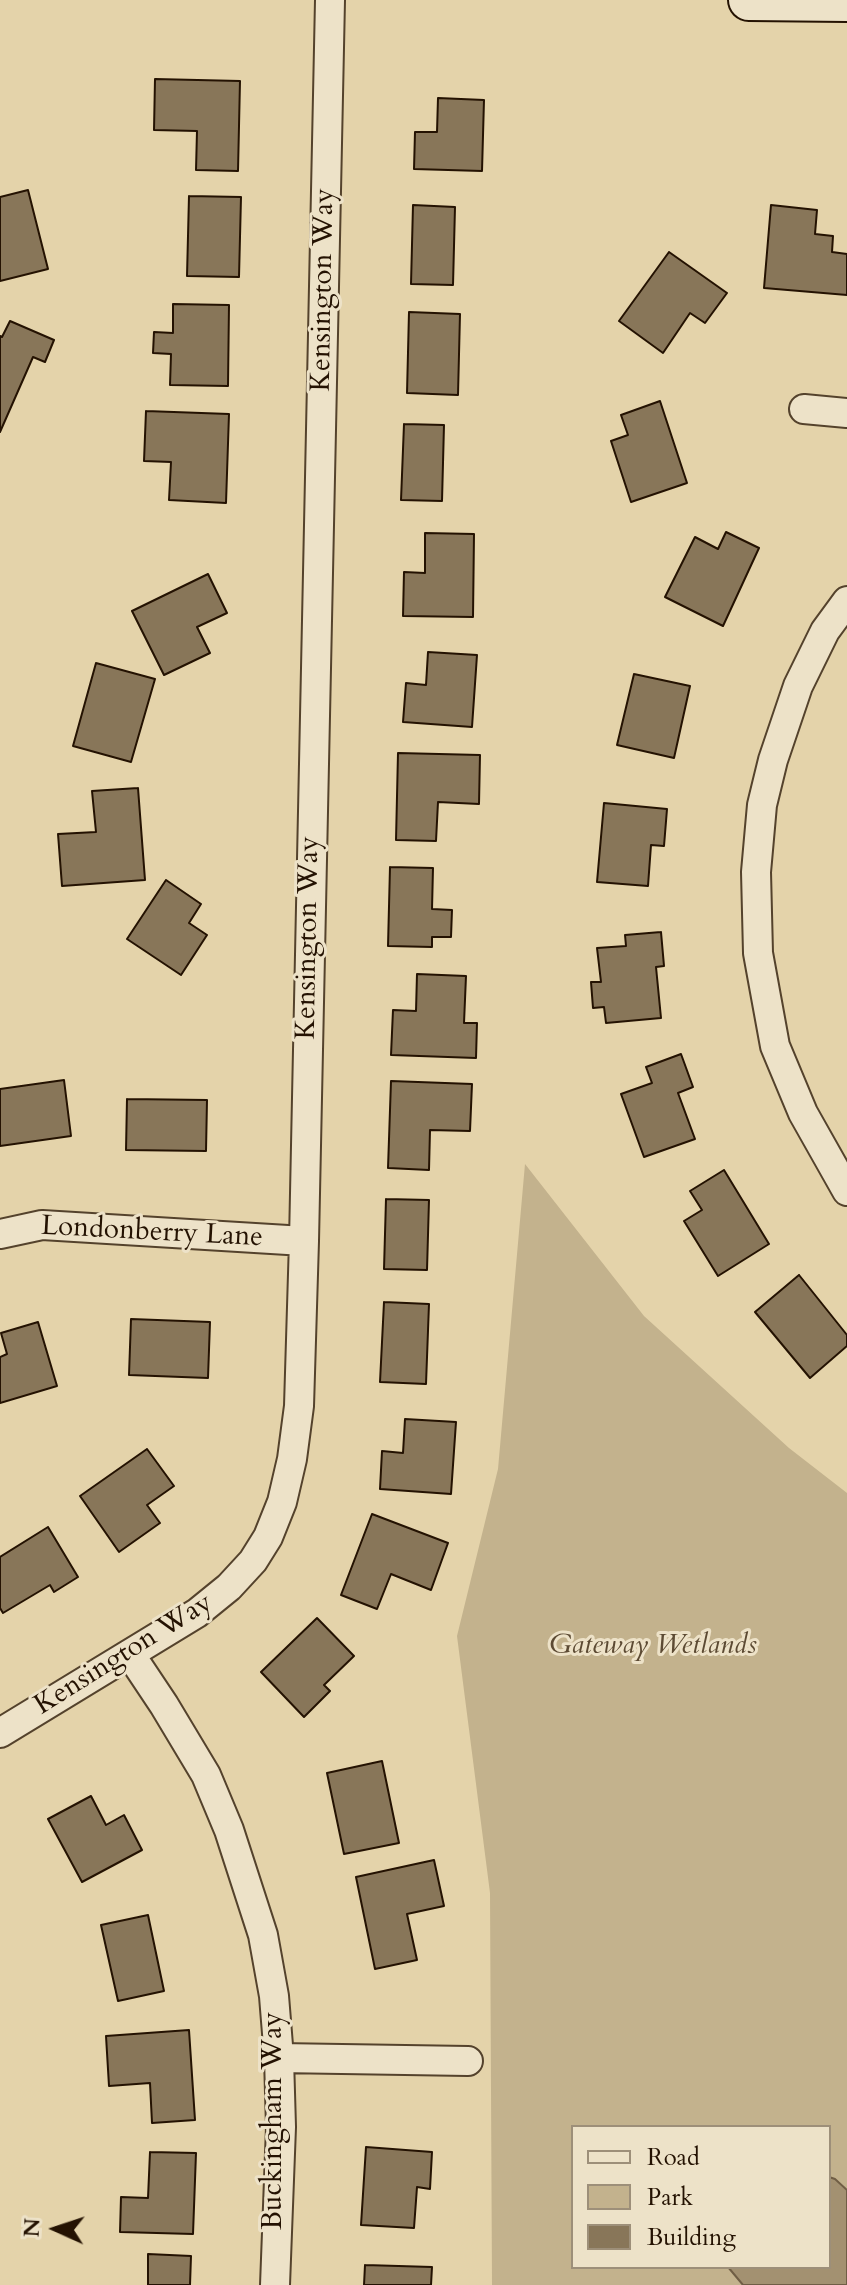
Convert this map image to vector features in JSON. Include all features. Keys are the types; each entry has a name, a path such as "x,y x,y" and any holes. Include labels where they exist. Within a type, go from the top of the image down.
{"street":[{"name":"Kensington Way","path":"0,1733 197,1613 218,1596 253,1561 268,1537 282,1502 292,1459 297,1419 304,1241 330,0"},
{"path":"749,0 847,1"},
{"path":"804,409 847,413"},
{"path":"847,601 825,631 793,701 773,760 762,805 756,872 758,953 775,1046 803,1113 847,1191"},
{"name":"Londonberry Lane","path":"0,1234 42,1225 304,1241"},
{"name":"Buckingham Way","path":"130,1654 206,1775 229,1830 263,1935 274,1996 279,2058 281,2127 275,2285"},
{"path":"279,2058 468,2061"}],"green space":[{"name":"Gateway Wetlands","path":"525,1164 644,1316 789,1448 847,1493 847,2285 492,2285 490,1893 457,1636 498,1469"}],"shaded area":[{"path":"831,2178 847,2190 847,2285 743,2285 730,2269 831,2269"}],"building":[{"path":"155,79 240,81 238,171 196,170 197,131 154,130"},
{"path":"438,98 484,100 482,171 414,169 415,132 437,132"},
{"path":"28,190 48,269 0,281 0,197"},
{"path":"189,196 241,197 239,277 187,276"},
{"path":"413,205 455,207 453,285 411,284"},
{"path":"771,205 817,210 815,234 833,236 832,252 847,254 847,295 764,288"},
{"path":"669,252 727,293 705,323 690,313 663,353 619,321"},
{"path":"173,304 229,305 228,386 170,385 171,354 153,353 154,332 173,333"},
{"path":"409,312 460,314 458,395 407,393"},
{"path":"10,321 54,340 45,362 33,357 0,432 0,336"},
{"path":"660,401 687,483 631,502 611,441 628,435 621,415"},
{"path":"146,411 229,414 226,503 169,500 171,462 144,461"},
{"path":"404,424 444,425 442,501 401,500"},
{"path":"726,532 759,548 723,626 665,597 695,537 718,549"},
{"path":"425,533 474,534 473,617 403,616 404,572 425,573"},
{"path":"208,574 227,613 197,627 210,653 164,675 132,611"},
{"path":"428,652 477,655 472,727 403,722 406,683 426,685"},
{"path":"96,663 155,679 131,762 73,746"},
{"path":"634,674 690,686 674,758 617,745"},
{"path":"398,753 480,755 479,804 438,802 436,841 396,840"},
{"path":"138,788 145,880 62,886 58,834 96,832 92,791"},
{"path":"604,803 667,809 664,846 651,845 648,886 597,882"},
{"path":"390,867 433,868 432,909 452,910 451,937 432,937 432,947 388,946"},
{"path":"166,880 201,904 189,923 207,935 181,975 127,939"},
{"path":"661,932 664,966 656,967 661,1018 606,1023 604,1007 593,1008 591,982 601,982 597,948 626,946 625,935"},
{"path":"417,974 466,976 464,1023 477,1023 476,1058 391,1055 393,1010 416,1011"},
{"path":"681,1054 693,1087 678,1093 695,1139 644,1157 621,1094 652,1083 646,1067"},
{"path":"64,1080 71,1136 0,1146 0,1089"},
{"path":"391,1081 472,1084 470,1131 430,1130 429,1170 388,1168"},
{"path":"127,1099 207,1100 206,1151 126,1150"},
{"path":"724,1170 769,1244 718,1276 684,1221 702,1210 690,1191"},
{"path":"386,1199 429,1200 427,1270 384,1269"},
{"path":"799,1275 847,1335 847,1346 810,1378 755,1312"},
{"path":"384,1302 429,1304 426,1384 380,1382"},
{"path":"131,1319 210,1322 208,1378 129,1375"},
{"path":"38,1322 57,1386 0,1403 0,1357 7,1354 1,1333"},
{"path":"405,1419 456,1422 451,1494 380,1489 382,1451 403,1453"},
{"path":"147,1449 174,1486 147,1505 160,1523 119,1552 80,1496"},
{"path":"372,1514 448,1543 431,1590 391,1574 377,1609 341,1595"},
{"path":"48,1527 78,1577 54,1592 50,1585 3,1613 0,1608 0,1557"},
{"path":"317,1618 354,1656 324,1685 330,1691 304,1717 261,1672"},
{"path":"382,1761 399,1843 344,1854 327,1773"},
{"path":"91,1796 106,1825 124,1815 142,1850 82,1882 48,1819"},
{"path":"434,1860 444,1906 407,1914 417,1960 375,1969 356,1877"},
{"path":"148,1915 164,1991 118,2001 101,1925"},
{"path":"189,2030 195,2120 152,2123 150,2083 109,2086 106,2036"},
{"path":"366,2147 432,2152 430,2189 417,2187 414,2228 361,2225"},
{"path":"150,2152 196,2153 193,2234 120,2232 121,2197 148,2198"},
{"path":"148,2254 191,2256 190,2285 148,2285"},
{"path":"365,2265 432,2267 431,2285 364,2285"}]}
